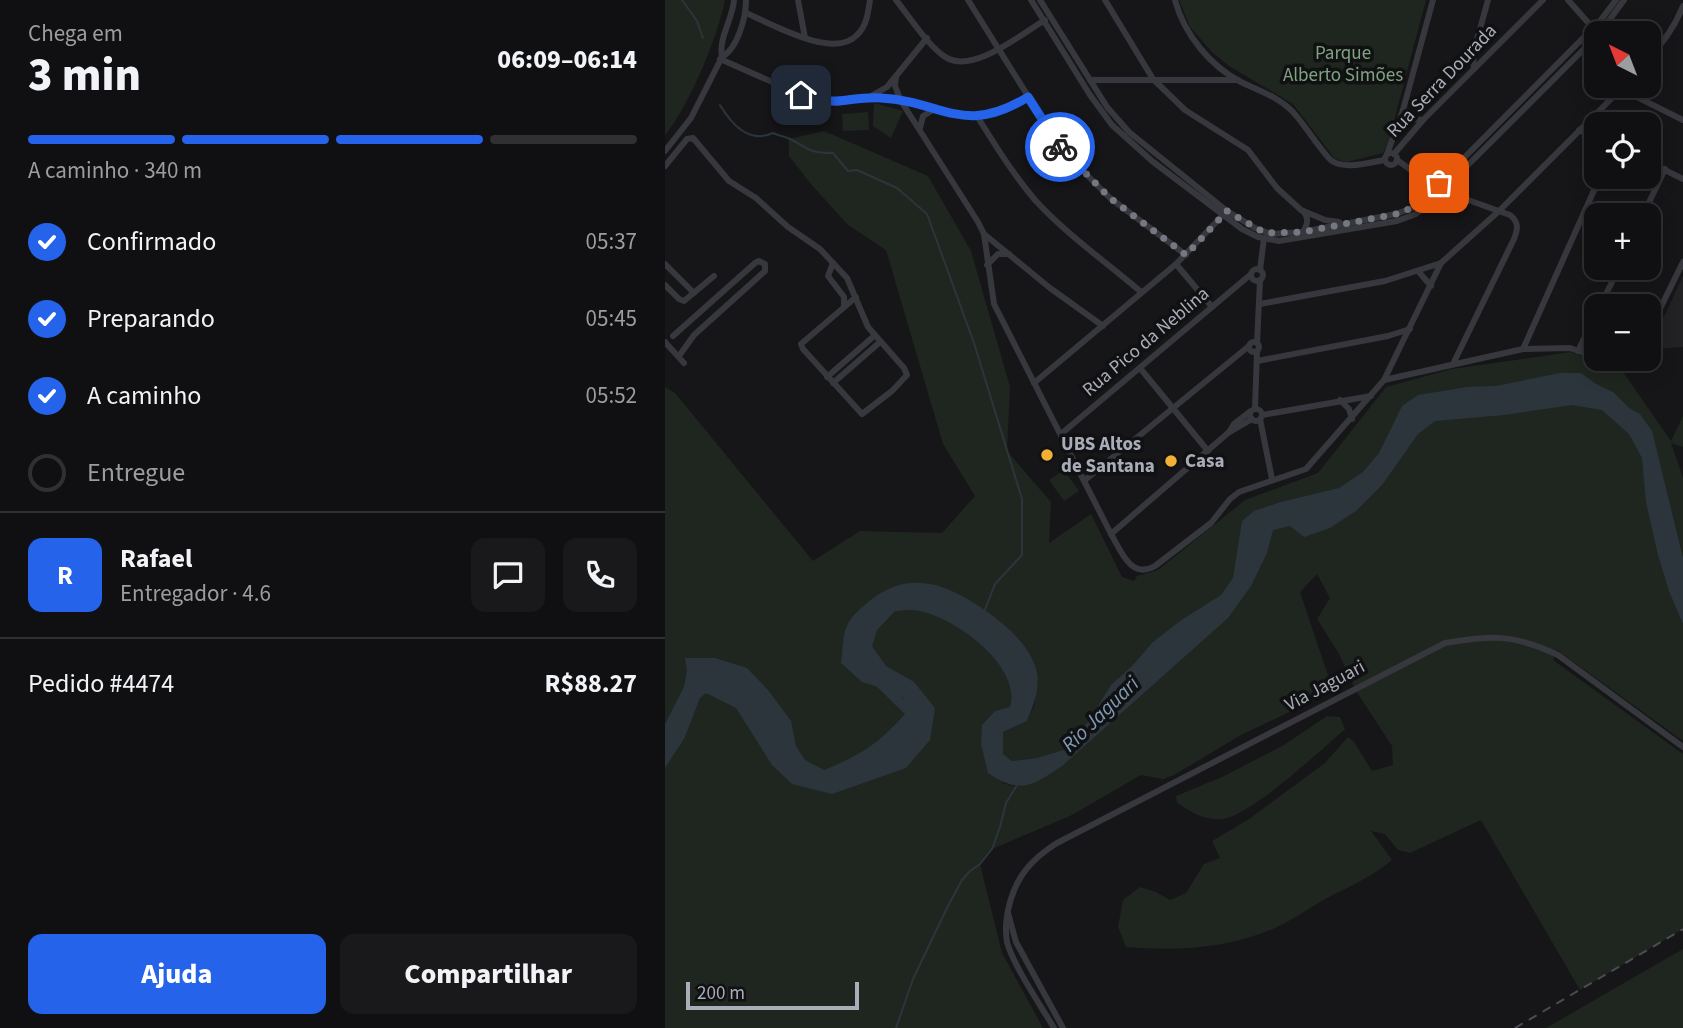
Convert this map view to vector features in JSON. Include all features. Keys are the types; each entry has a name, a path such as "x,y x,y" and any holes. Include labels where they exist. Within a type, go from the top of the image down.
{"street":[{"path":"721,58 720,51 734,0"},
{"path":"665,151 691,118 721,58 727,54 746,13 746,0"},
{"path":"799,0 805,38"},
{"path":"746,13 805,38 837,45 856,37 865,23 870,0"},
{"path":"897,0 944,57 960,63 970,62 1047,19"},
{"path":"968,0 1061,149 1110,198 1186,255"},
{"path":"1031,0 1113,114 1129,132 1241,229 1279,241 1397,221 1416,214 1584,46"},
{"path":"1040,0 1047,19 1090,95 1112,125 1132,145 1225,213"},
{"path":"1105,0 1153,79 1185,110 1248,150 1277,188 1307,216 1303,232"},
{"path":"1175,0 1184,25 1207,55 1238,80 1271,95 1291,110 1331,161 1345,166 1391,158 1440,188 1515,220 1517,231 1453,364"},
{"path":"1391,158 1394,134 1433,0"},
{"path":"1474,69 1473,54 1488,0"},
{"name":"Rua Serra Dourada","path":"1391,158 1423,120 1543,0"},
{"path":"1568,0 1588,21"},
{"path":"1604,21 1616,0"},
{"path":"1607,21 1624,0"},
{"path":"1661,45 1680,22 1683,6"},
{"path":"721,58 813,100 838,103 880,92 896,77 927,38"},
{"path":"896,77 895,86 901,101 984,234 994,304 1111,534 1131,566 1140,570 1150,569 1210,523 1239,492 1306,470 1384,380 1441,263"},
{"path":"1090,80 1238,80"},
{"path":"863,98 901,101 964,117 989,115 1028,97"},
{"path":"1259,304 1385,281 1441,263 1499,211 1612,98"},
{"path":"1641,98 1683,120"},
{"path":"920,130 923,116 933,110"},
{"path":"1403,110 1411,119 1423,120"},
{"path":"977,116 1011,169 1036,201 1066,230 1141,292"},
{"path":"1579,130 1584,132"},
{"path":"665,166 687,139 693,138 729,181 756,198 788,227 820,249 847,278 856,297 864,319 874,336 906,372 905,378 892,391 862,414 801,344 856,297"},
{"path":"1661,167 1683,179"},
{"path":"1649,203 1665,169"},
{"path":"1264,236 1303,232 1396,214 1412,208 1440,188"},
{"path":"1523,349 1595,189"},
{"path":"1301,209 1325,220 1345,223"},
{"path":"1034,383 1176,264 1225,213"},
{"path":"984,234 1050,288 1103,326"},
{"path":"1252,419 1250,416 1253,410 1257,361 1260,280 1254,281 1264,236"},
{"path":"987,265 998,254 1012,255"},
{"path":"673,336 755,263 759,261 765,264 765,271 694,335 678,356"},
{"path":"1661,307 1683,262"},
{"path":"832,263 828,276 846,299 843,308"},
{"path":"665,264 694,293"},
{"path":"1176,264 1212,307"},
{"name":"Rua Pico da Neblina","path":"1061,434 1255,271"},
{"path":"1418,271 1431,286"},
{"path":"665,285 681,301 714,276"},
{"path":"685,325 694,335"},
{"path":"1257,361 1388,336 1410,329"},
{"path":"827,377 874,336"},
{"path":"1388,336 1399,350"},
{"path":"1578,351 1584,339"},
{"path":"665,342 684,363"},
{"path":"833,383 880,342"},
{"path":"1085,480 1252,342 1257,347"},
{"path":"1384,380 1523,349 1561,347 1584,353"},
{"path":"1140,368 1207,451"},
{"path":"1111,534 1228,433 1252,419 1371,396"},
{"path":"1341,400 1349,409 1352,419"},
{"path":"1228,433 1234,424 1253,410 1260,410 1272,479"},
{"name":"Via Jaguari","path":"1054,1028 1008,945 1005,925 1011,893 1019,876 1042,852 1445,643 1482,636 1504,637 1541,647 1558,656 1683,747"},
{"path":"1008,912 1016,942 1063,1028"}],"shaded area":[{"path":"1683,276 1683,347 1661,348 1661,323"}],"green space":[{"path":"665,0 725,0 716,33 701,70 684,106 665,135"},
{"name":"Parque Alberto Simões","path":"1179,0 1426,0 1388,143 1383,153 1347,162 1335,159 1293,104 1229,66 1212,52 1190,27"},
{"path":"874,103 903,111 891,138 873,126"},
{"path":"868,112 869,130 843,131 842,114"},
{"path":"824,131 928,176 971,251 1010,387 1007,451 1051,502 1049,543 1091,514 1122,577 1134,581 1137,576 1158,570 1245,500 1318,473 1386,387 1452,369 1571,352 1584,357 1584,371 1623,372 1671,441 1683,416 1683,447 1671,443 1683,478 1683,741 1557,650 1553,660 1683,754 1683,929 1580,990 1481,820 1410,853 1398,850 1385,834 1371,831 1392,860 1369,876 1288,921 1257,935 1202,947 1126,947 1118,927 1123,900 1140,887 1170,900 1186,893 1204,864 1220,858 1212,841 1249,819 1325,763 1348,737 1372,771 1393,765 1392,746 1356,691 1339,654 1317,619 1330,598 1317,574 1300,592 1332,687 1325,695 1241,735 1174,775 1163,779 1141,775 1070,816 992,849 980,864 1002,953 1043,1028 665,1028 665,387 675,393 813,561 860,531 942,533 975,496 943,444 886,250 848,225 789,156 789,139","holes":["1037,686 1034,706 1027,721 1003,732 1003,754 1012,761 1037,758 1066,749 1090,719 1062,766 1016,787 1003,783 995,711 1018,712"]},
{"path":"1064,470 1079,491 1064,501 1049,480"},
{"path":"1327,716 1340,717 1345,729 1252,806 1223,819 1210,819 1177,803 1176,796 1222,777 1284,745"},
{"path":"1683,949 1683,1028 1546,1028"}],"water":[{"path":"1560,373 1581,373 1613,392 1629,408 1640,414 1652,431 1683,558 1683,624 1658,555 1646,502 1642,458 1629,434 1602,410 1572,405 1435,421 1418,434 1382,485 1356,511 1330,528 1304,537 1290,526 1273,530 1267,553 1251,586 1228,618 1062,766 1034,783 1018,786 988,773 981,744 982,725 995,711 1010,707 1011,691 1005,674 994,658 963,630 927,613 910,610 895,611 877,630 872,646 886,666 914,682 935,708 930,740 906,768 832,794 792,784 772,765 736,708 706,693 700,698 684,739 665,768 665,724 684,687 687,671 685,658 715,658 747,668 768,690 791,721 796,746 805,760 824,770 869,747 906,713 904,698 862,682 841,663 845,630 856,613 884,591 916,583 947,589 978,605 1013,633 1025,646 1033,661 1038,682 1034,702 1027,721 1003,732 1003,754 1012,761 1037,758 1066,749 1090,719 1111,685 1153,642 1221,595 1233,578 1242,521 1254,511 1339,488 1363,472 1379,453 1402,406 1418,395 1467,387 1496,386"}],"waterway":[{"path":"682,0 697,21 703,38"},
{"path":"720,105 742,131 756,136 773,133 814,151 833,153 848,171 857,170 897,188 927,214 974,343 1022,499 1022,555 995,584 984,612"},
{"name":"Rio Jaguari","path":"879,682 910,715"},
{"path":"896,1028 913,979 947,908 962,880 992,849 1006,803 1017,785"}],"railway":[{"path":"1515,1028 1683,929"}],"way so far":[{"path":"1060,147 1110,198 1186,255 1227,211 1265,233 1303,232 1396,214 1412,208 1439,183"}],"place":[{"name":"UBS Altos de Santana","path":"1047,455"},
{"name":"Casa","path":"1171,461"}],"route":[{"path":"801,95 813,100 838,103 863,98 882,98 964,117 989,115 1028,97 1060,147"}]}
